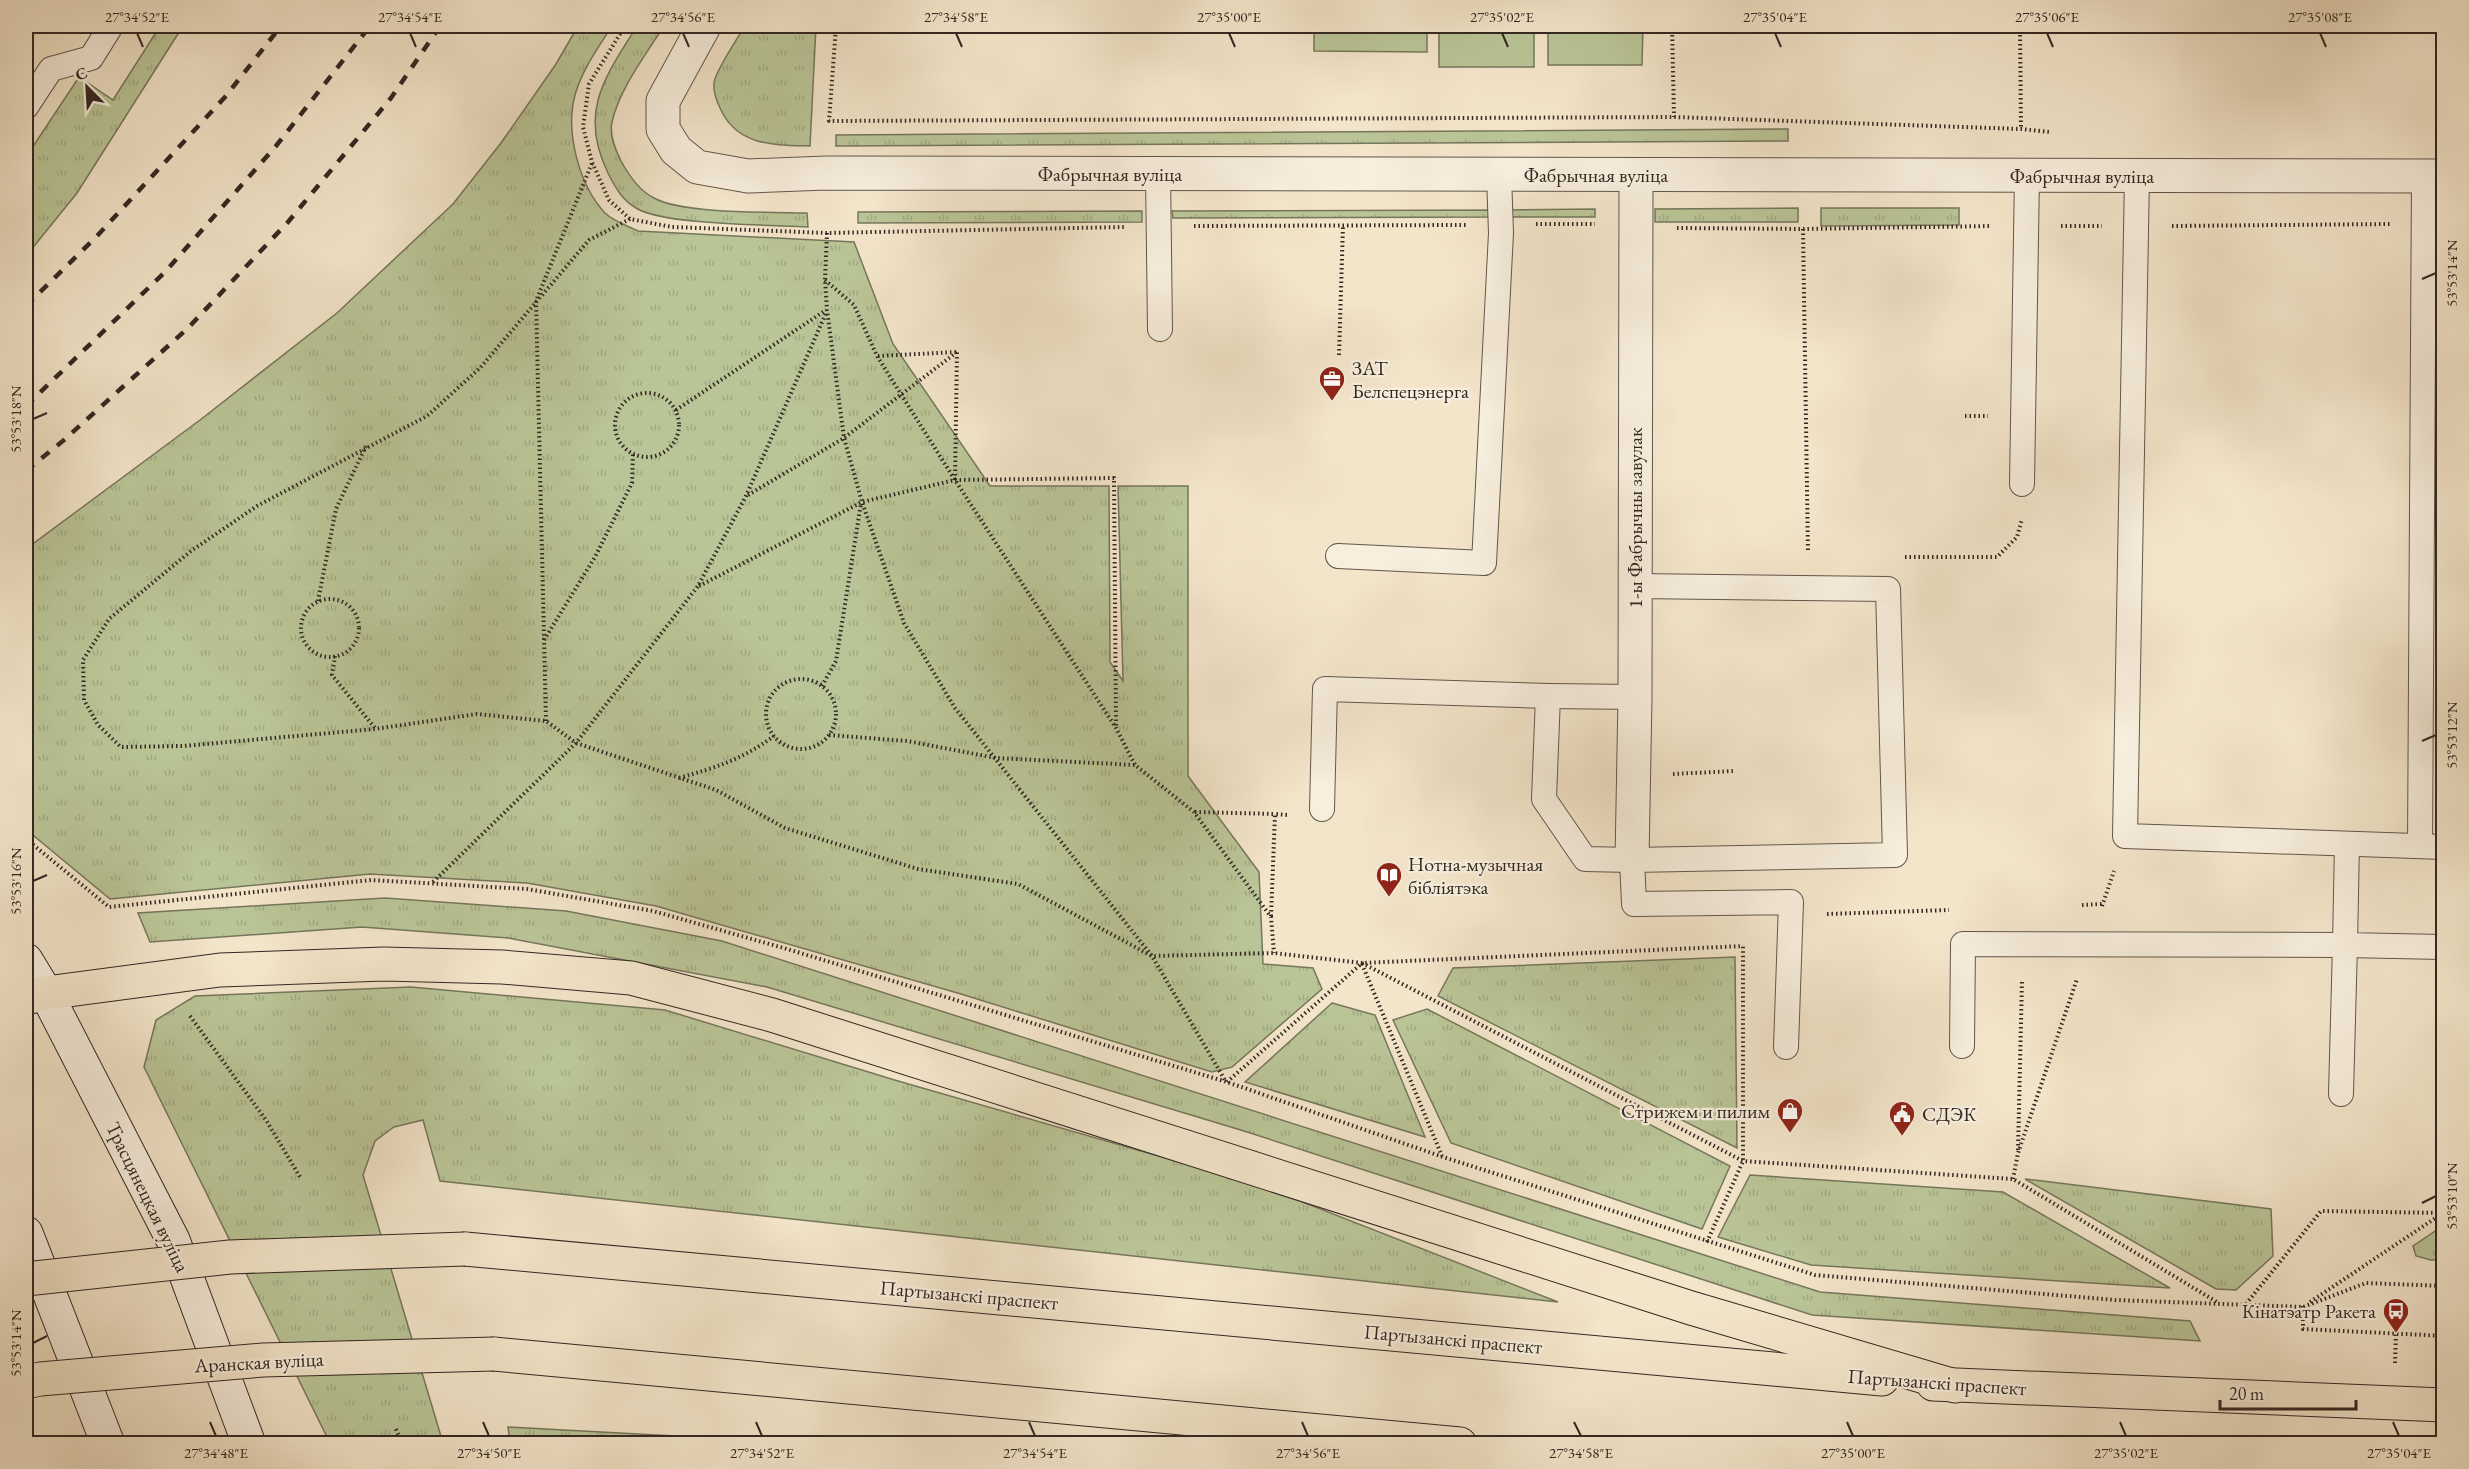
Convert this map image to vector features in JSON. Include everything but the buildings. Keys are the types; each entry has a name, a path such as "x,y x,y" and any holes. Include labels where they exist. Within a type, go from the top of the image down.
{"main road":[{"path":"36,996 220,970 384,964 502,968 631,978 772,1015 1691,1308 1955,1386"},
{"name":"Партызанскі праспект","path":"26,1279 230,1257 465,1249 1955,1386 2444,1405"},
{"name":"Аранская вуліца","path":"26,1382 263,1360 494,1354 1460,1443"}],"street":[{"name":"Фабрычная вуліца","path":"704,26 663,101 663,129 676,150 697,167 748,176 826,173 2434,176"},
{"name":"1-ы Фабрычны завулак","path":"1632,860 1635,697 1636,175"},
{"name":"Трасцянецкая вуліца","path":"26,960 36,996 173,1240 249,1443"},
{"path":"26,1233 108,1443"}],"lane":[{"path":"26,107 51,69 91,58 111,26"},
{"path":"1158,174 1160,329"},
{"path":"1338,555 1484,563 1501,233 1499,175"},
{"path":"2022,484 2027,176"},
{"path":"2137,176 2125,836 2432,847 2434,176"},
{"path":"1548,696 1544,799 1585,859 1895,855 1888,589 1635,585"},
{"path":"1322,808 1325,689 1635,697"},
{"path":"2342,1094 2347,844"},
{"path":"1632,860 1634,904 1791,902 1786,1047"},
{"path":"1962,1046 1963,944 2444,947"}],"path":[{"path":"836,26 829,121 1674,117 2055,132"},
{"path":"1672,26 1674,117"},
{"path":"2020,26 2021,129"},
{"path":"546,721 536,301 592,162"},
{"path":"630,219 589,240 480,368 427,416 366,446 257,506 191,551 109,619 83,660 84,700 98,724 121,747 183,746 375,729 477,714 546,721 576,744 716,790 785,828 918,869 1018,884 1152,956 1274,953 1362,963 1743,946"},
{"path":"1339,355 1343,225"},
{"path":"1797,556 1808,556 1803,230"},
{"path":"827,232 825,280 827,310 844,438 862,502 904,623 954,708 1152,956 1227,1082 1443,1157 1815,1275 2116,1300 2302,1307 2366,1283 2444,1286"},
{"path":"825,280 854,305 877,356 1116,728 1135,765 1194,812 1271,917"},
{"path":"676,410 827,310"},
{"path":"433,883 576,744 698,586 746,496 827,310"},
{"path":"877,356 957,352"},
{"path":"746,496 844,438 957,352"},
{"path":"955,480 957,352"},
{"path":"649,393 660,395 676,410 680,419 680,430 671,448 653,457 643,458 633,454 624,448 618,439 615,417 620,407 628,399 649,393"},
{"path":"318,601 338,600 354,610 358,620 357,639 352,647 335,656 317,654 304,640 302,631 305,614 318,601 336,508 366,446"},
{"path":"544,640 595,557 632,483 633,454"},
{"path":"698,586 862,502 955,480 1114,478 1116,728"},
{"path":"1902,557 1996,557 2017,537 2022,518 2022,484"},
{"path":"822,686 836,661 862,502"},
{"path":"335,656 332,675 375,729"},
{"path":"800,678 812,680 822,686 830,693 836,714 835,725 829,735 812,747 791,748 774,736 768,726 767,704 780,686 800,678"},
{"path":"829,735 907,741 996,758 1135,765"},
{"path":"678,778 729,764 774,736"},
{"path":"1634,775 1734,771"},
{"path":"1194,812 1298,815"},
{"path":"1274,953 1271,917 1275,814"},
{"path":"2013,1179 2018,1153 2125,836"},
{"path":"26,839 109,907"},
{"path":"2080,905 2102,904"},
{"path":"1792,916 1953,910"},
{"path":"1707,1242 1743,1161 1743,937"},
{"path":"2018,1153 2024,945"},
{"path":"1227,1082 1362,963"},
{"path":"1362,963 1443,1157"},
{"path":"1362,963 1743,1161 2013,1179 2217,1302"},
{"path":"189,1015 266,1120 300,1177"},
{"path":"2246,1304 2321,1211 2443,1213"},
{"path":"2302,1307 2443,1213"},
{"path":"2302,1307 2303,1329 2444,1336"},
{"path":"396,1429 402,1443"}],"green space":[{"path":"160,26 183,26 77,193 26,256 26,157 79,77 113,100"},
{"path":"578,26 612,26 582,77 572,110 573,141 581,173 596,201 608,216 638,231 854,242 893,344 990,486 1109,486 1110,662 1123,681 1118,486 1188,486 1188,776 1259,872 1263,964 1313,968 1322,989 1232,1067 1212,1072 961,994 656,906 527,883 370,874 110,899 34,836 26,825 26,549 200,420 337,313 453,204 501,143 556,64"},
{"path":"637,26 664,26 627,85 612,122 611,132 615,147 635,182 654,198 685,207 705,210 807,213 808,227 718,223 669,218 649,214 631,205 623,197 616,188 599,151 595,131 596,113 599,96 606,79"},
{"path":"745,26 816,26 810,146 771,144 747,137 728,122 721,110 715,93 715,78"},
{"path":"1314,26 1427,26 1427,52 1314,51"},
{"path":"1439,26 1534,26 1534,67 1439,67"},
{"path":"1548,26 1643,26 1642,65 1548,65"},
{"path":"1788,129 1788,141 836,146 836,135"},
{"path":"1798,208 1798,222 1655,222 1655,209"},
{"path":"1821,208 1959,208 1959,225 1821,226"},
{"path":"1595,209 1595,217 1505,217 1505,210"},
{"path":"1497,210 1497,217 1173,218 1172,211"},
{"path":"1142,211 1142,222 858,223 858,212"},
{"path":"385,898 566,911 722,941 1820,1292 2190,1321 2200,1341 1812,1315 1244,1131 767,987 508,938 362,927 150,942 138,913"},
{"path":"1735,957 1737,1148 1438,996 1453,968"},
{"path":"411,987 665,1010 898,1081 1259,1185 1558,1302 440,1181 423,1120 394,1127 375,1141 363,1175 443,1443 330,1443 144,1067 156,1020 195,996"},
{"path":"1332,1003 1375,1015 1425,1137 1245,1082"},
{"path":"1427,1009 1730,1166 1702,1229 1451,1143 1393,1020"},
{"path":"1750,1175 2003,1192 2170,1288 1811,1265 1718,1237"},
{"path":"2025,1179 2271,1209 2273,1256 2236,1290 2216,1289"},
{"path":"2441,1227 2443,1228 2443,1260 2416,1256 2413,1246"},
{"path":"508,1427 804,1443 510,1443"}],"railway":[{"path":"26,306 97,236 225,97 281,26"},
{"path":"26,406 166,271 276,146 370,26"},
{"path":"26,471 64,440 188,328 288,222 391,98 440,26"}],"place":[{"name":"ЗАТ Белспецэнерга","path":"1332,402"},
{"name":"Нотна-музычная бібліятэка","path":"1389,898"},
{"name":"Стрижем и пилим","path":"1790,1134"},
{"name":"СДЭК","path":"1902,1137"},
{"name":"Кінатэатр Ракета","path":"2396,1334"}]}
